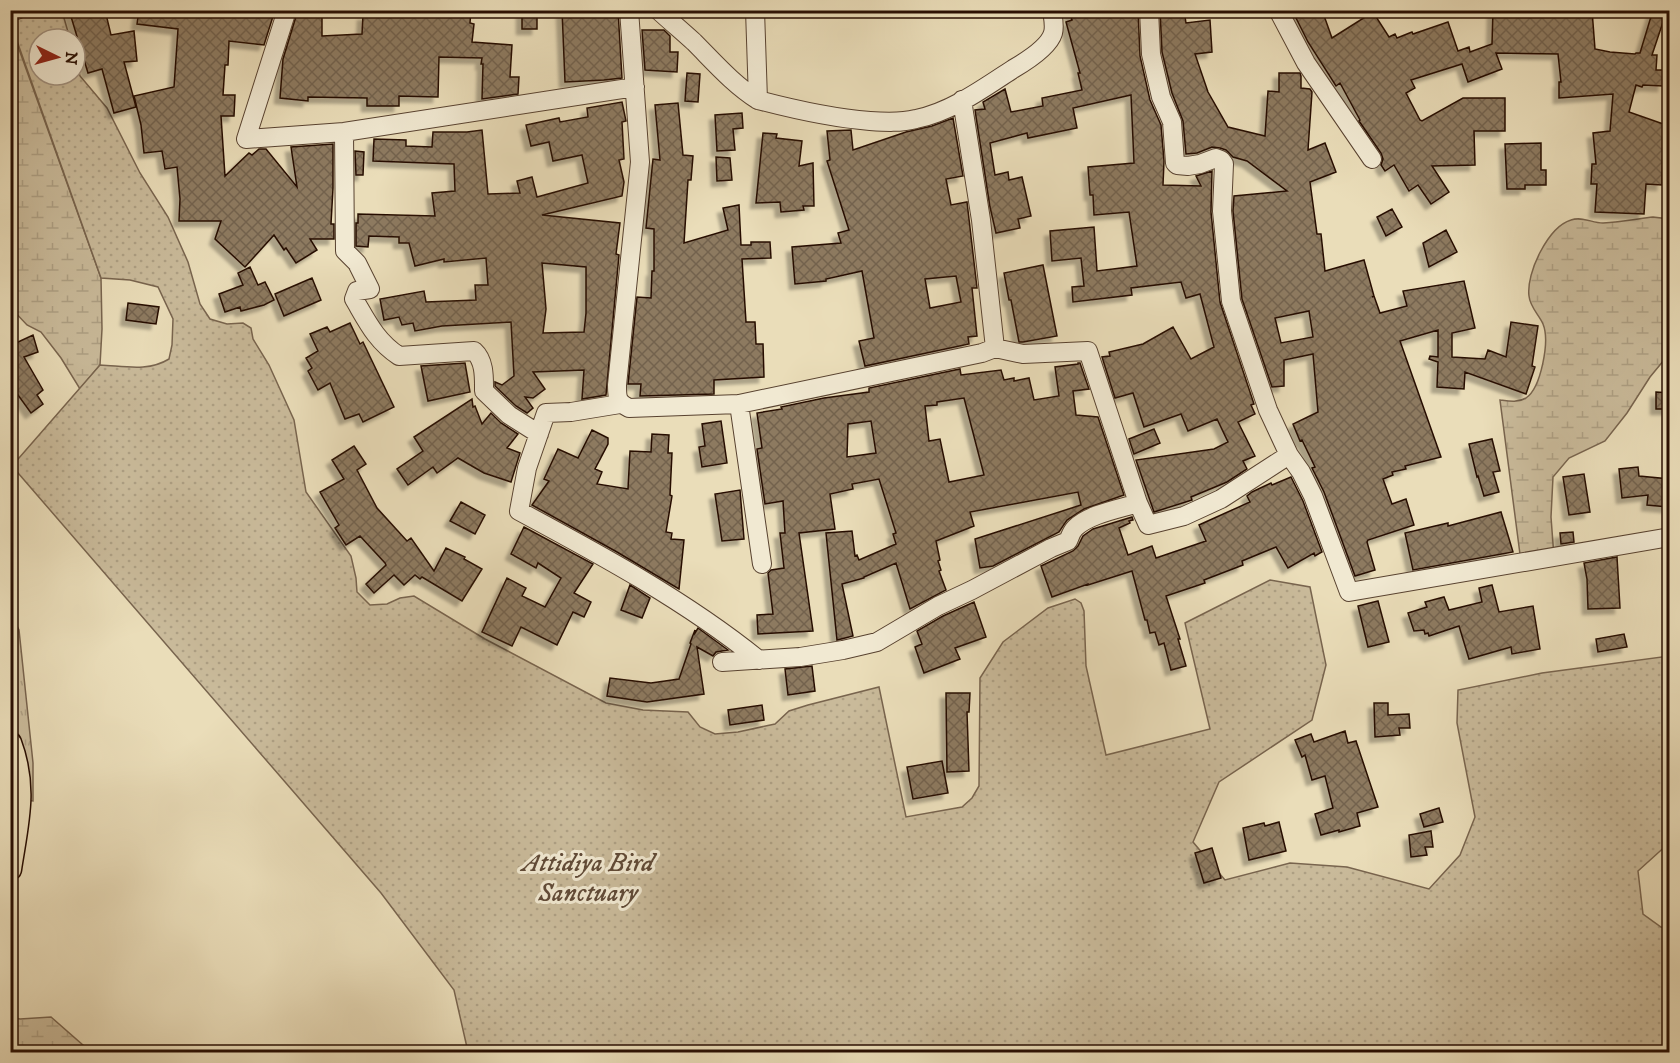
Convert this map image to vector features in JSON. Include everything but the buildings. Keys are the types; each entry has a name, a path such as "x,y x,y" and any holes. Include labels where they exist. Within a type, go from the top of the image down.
{"main road":[{"path":"10,743 16,756 21,790 10,869"}],"street":[{"path":"10,12 17,10"},
{"path":"287,10 246,139 344,132 635,87"},
{"path":"620,404 617,385 640,162 629,10"},
{"path":"658,10 733,81 758,100 804,113 833,118 887,122 916,120 940,112 1029,59 1053,36 1052,10"},
{"path":"755,10 758,100"},
{"path":"1149,10 1151,54 1161,97 1172,122 1175,163 1188,166 1216,158 1224,164 1222,211 1231,301 1268,410 1289,455 1301,472 1312,496 1349,592 1670,537"},
{"path":"1278,10 1306,63 1372,159"},
{"path":"962,100 981,220 995,348"},
{"path":"344,132 345,251 357,263 370,289 357,291 354,298 366,322 389,350 399,356 474,351 479,355 484,391 509,415 539,434"},
{"path":"759,660 734,639 676,600 519,511 526,468 546,413 571,412 620,404 628,408 640,409 739,404 995,348 1023,354 1088,351 1138,503 1148,525 1184,516 1221,499 1289,455"},
{"path":"739,404 762,564"},
{"path":"722,662 779,659 832,652 877,642 938,606 1068,541 1075,528 1090,519 1138,503"}],"green space":[{"name":"Attidiya Bird Sanctuary","path":"17,10 62,11 67,27 27,27 27,69 11,24 10,12"},
{"path":"10,24 27,71 27,87 33,87 101,278 100,365 80,389 61,358 41,332 27,325 11,308"},
{"name":"Attidiya Bird Sanctuary","path":"87,84 107,108 140,173 168,217 188,262 200,304 210,319 227,324 243,323 251,328 253,339 269,365 294,420 306,492 351,556 357,592 370,605 387,604 400,598 414,596 485,639 606,703 643,710 688,712 700,727 715,734 738,732 775,724 789,711 879,687 906,817 962,807 972,798 979,786 980,678 1003,642 1048,608 1075,599 1081,603 1084,611 1086,666 1106,755 1210,729 1185,623 1270,580 1310,587 1326,665 1312,720 1219,782 1193,842 1225,880 1290,863 1347,867 1429,889 1460,855 1475,817 1457,723 1458,690 1542,673 1669,656 1669,843 1638,871 1643,914 1669,930 1669,1052 468,1052 454,990 381,893 12,466 100,365 144,367 169,359 173,319 158,287 130,280 101,278 33,87 87,87"},
{"path":"1653,217 1669,219 1669,354 1605,441 1569,458 1553,477 1551,517 1554,557 1521,562 1500,400 1516,401 1526,398 1536,385 1543,364 1545,332 1529,296 1531,275 1535,264 1540,252 1554,232 1562,224 1571,220 1603,223"},
{"path":"11,614 19,630 33,763 33,801 13,799 11,813"},
{"path":"10,1017 20,1019 51,1017 84,1046 86,1052 11,1052"}]}
